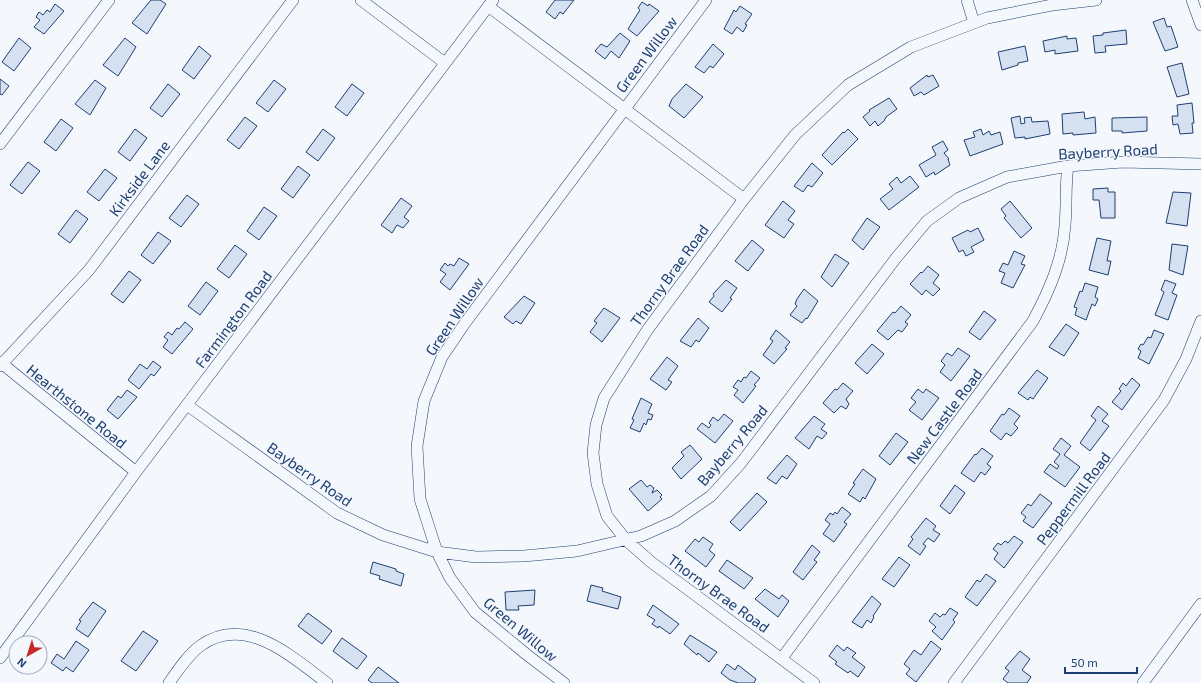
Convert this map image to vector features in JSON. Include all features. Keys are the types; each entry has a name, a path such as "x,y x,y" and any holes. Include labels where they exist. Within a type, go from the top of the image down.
{"street":[{"path":"0,144 109,0"},
{"name":"Kirkside Lane","path":"1,364 89,270 293,0"},
{"path":"361,0 446,63"},
{"name":"Green Willow","path":"564,683 475,612 450,578 437,552 420,499 417,446 424,401 442,357 465,323 706,0"},
{"path":"966,0 974,24"},
{"name":"Thorny Brae Road","path":"814,683 651,562 626,540 607,516 598,484 593,453 596,425 604,398 648,329 744,199 795,135 848,86 911,47 987,18 1052,5 1096,0"},
{"path":"1192,0 1201,25"},
{"path":"490,3 624,109 744,199"},
{"name":"Farmington Road","path":"0,658 136,472 490,3"},
{"name":"Bayberry Road","path":"187,405 337,514 383,535 437,552 476,557 524,556 577,551 626,540 641,536 675,521 711,496 741,463 896,258 927,221 960,198 1007,176 1068,166 1123,162 1201,164"},
{"name":"New Castle Road","path":"782,658 1033,321 1055,275 1060,257 1065,225 1066,179 1068,166"},
{"name":"Peppermill Road","path":"954,683 1164,400 1186,359 1201,321"},
{"name":"Hearthstone Road","path":"1,364 136,472"},
{"path":"1143,683 1199,610"},
{"path":"169,683 184,663 200,646 212,639 228,634 255,637 277,646 327,683"}],"building":[{"path":"151,0 160,0 166,4 147,34 132,23"},
{"path":"555,0 574,0 563,14 560,12 555,19 546,12"},
{"path":"642,2 648,6 649,4 659,11 637,36 628,29 640,10 638,8"},
{"path":"55,4 64,11 44,34 34,27 40,20 36,17 39,12 43,15 47,10 50,12"},
{"path":"740,6 752,14 745,24 747,25 743,32 737,27 732,34 724,29 734,10 736,12"},
{"path":"1164,18 1167,27 1171,26 1178,47 1165,51 1153,22"},
{"path":"1126,30 1127,44 1105,46 1106,52 1095,53 1093,36"},
{"path":"620,33 630,41 619,58 611,51 605,59 595,51 601,44 607,47"},
{"path":"1067,36 1067,39 1076,38 1078,51 1055,54 1055,50 1045,52 1043,41"},
{"path":"19,38 31,48 14,71 2,62"},
{"path":"125,38 136,47 118,76 103,65"},
{"path":"713,44 724,54 713,68 710,66 704,73 695,67"},
{"path":"199,46 211,56 194,79 182,70"},
{"path":"1025,46 1028,61 1018,63 1018,65 1002,70 998,52"},
{"path":"1182,63 1189,94 1177,97 1167,67"},
{"path":"927,75 928,77 933,75 939,86 924,95 921,92 914,96 910,88"},
{"path":"0,79 9,86 2,95 0,94"},
{"path":"95,80 106,88 90,115 75,104"},
{"path":"274,80 286,89 268,112 256,103"},
{"path":"168,84 180,94 162,117 150,108"},
{"path":"352,84 364,93 347,116 335,107"},
{"path":"686,84 703,97 684,118 669,106 672,99"},
{"path":"889,98 897,109 886,117 878,126 875,121 870,126 863,117 870,111 869,110"},
{"path":"1192,103 1194,123 1192,123 1193,133 1180,134 1178,124 1173,125 1172,116 1178,116 1177,105"},
{"path":"1084,112 1085,119 1095,117 1096,133 1073,135 1073,133 1063,134 1062,114"},
{"path":"1020,116 1021,124 1025,123 1024,118 1031,117 1032,122 1048,121 1050,134 1025,139 1025,137 1015,138 1011,118"},
{"path":"245,117 257,126 239,149 227,140"},
{"path":"1147,117 1147,131 1122,133 1122,131 1112,131 1112,118"},
{"path":"61,119 73,128 56,151 44,142"},
{"path":"135,129 147,138 130,161 118,152"},
{"path":"323,129 335,138 318,161 306,152"},
{"path":"848,129 858,139 832,165 822,155 843,132 844,133"},
{"path":"981,129 983,135 989,131 991,135 1000,132 1003,144 970,156 964,140 975,137 973,132"},
{"path":"943,141 948,150 944,153 949,159 950,165 935,175 934,172 926,177 919,165 936,155 932,147"},
{"path":"28,162 40,171 22,194 10,185"},
{"path":"812,163 823,173 812,187 808,185 803,192 794,186"},
{"path":"298,166 310,175 293,198 281,189"},
{"path":"105,169 117,178 99,201 87,192"},
{"path":"910,176 919,187 889,210 880,199 893,189 889,184 897,177 901,183"},
{"path":"1108,188 1108,192 1115,192 1115,218 1101,218 1099,200 1093,200 1093,189"},
{"path":"1173,192 1191,193 1187,226 1166,223"},
{"path":"187,195 199,204 181,227 169,218"},
{"path":"401,198 412,206 404,217 409,221 403,228 397,225 392,233 381,225"},
{"path":"783,201 795,211 788,220 794,224 784,238 765,225"},
{"path":"1010,201 1032,228 1021,238 1004,218 1006,216 1001,209"},
{"path":"264,207 277,216 259,240 247,231"},
{"path":"76,210 88,219 70,243 58,234"},
{"path":"867,218 880,227 863,250 852,240"},
{"path":"978,228 984,240 971,247 974,252 966,256 963,250 959,252 952,238 968,230 970,232"},
{"path":"158,232 171,241 153,264 141,255"},
{"path":"1097,238 1111,241 1107,261 1111,261 1108,275 1089,270"},
{"path":"752,240 764,250 748,271 735,261"},
{"path":"1172,244 1188,246 1183,275 1169,270"},
{"path":"235,245 247,254 229,278 217,269"},
{"path":"1014,251 1025,256 1021,264 1025,265 1013,288 1001,283 1005,273 999,271 1003,263 1008,265"},
{"path":"835,254 849,263 832,287 821,277"},
{"path":"459,258 469,264 450,290 440,282 446,274 440,270 445,263 448,266 450,264 454,266"},
{"path":"928,266 939,275 933,283 940,289 933,296 926,290 922,295 910,284"},
{"path":"129,271 141,280 123,303 111,294"},
{"path":"726,280 737,288 730,298 732,299 722,312 709,302 714,296 713,294"},
{"path":"1165,280 1176,284 1172,293 1177,295 1168,320 1155,315 1164,292 1161,290"},
{"path":"206,282 218,291 200,315 188,306"},
{"path":"1085,283 1098,287 1095,297 1098,299 1095,306 1092,304 1086,320 1075,315 1077,308 1074,307 1080,291 1082,292"},
{"path":"804,289 818,301 807,319 806,318 802,323 790,315 797,306 795,304 797,299"},
{"path":"524,296 535,303 521,324 516,321 513,324 504,317"},
{"path":"901,306 911,315 905,322 908,324 902,332 898,330 888,340 877,331 893,312 895,313"},
{"path":"604,308 620,318 602,342 590,332 597,323 594,321"},
{"path":"984,311 996,320 980,340 969,332"},
{"path":"698,318 709,328 699,342 696,340 691,347 680,341"},
{"path":"185,322 193,329 172,354 163,347 168,340 164,337 168,332 172,335 177,328 179,329"},
{"path":"1066,324 1079,333 1064,356 1049,347"},
{"path":"776,330 790,342 785,348 787,349 774,364 763,355 773,341 770,339"},
{"path":"1154,330 1164,334 1149,364 1138,358 1141,351 1138,349 1141,344 1143,345 1148,337 1151,338"},
{"path":"872,344 884,354 867,374 855,363"},
{"path":"958,348 970,356 951,381 940,372 945,365 941,361 947,353 952,356"},
{"path":"667,357 678,366 668,380 672,382 666,390 650,379"},
{"path":"153,361 161,367 154,376 151,374 139,389 128,380 140,364 147,369"},
{"path":"1037,370 1048,378 1033,399 1030,397 1028,400 1018,393"},
{"path":"751,371 760,378 743,403 734,395 738,390 733,387 738,380 741,382 744,377 746,378"},
{"path":"1132,378 1140,385 1122,410 1112,402 1121,391 1119,389 1123,383 1126,386"},
{"path":"843,383 853,391 846,399 849,404 846,409 841,406 834,413 823,403 835,389 837,390"},
{"path":"918,389 923,393 926,389 939,398 922,420 909,410 916,402 911,398"},
{"path":"127,390 137,397 118,419 107,410 118,396 121,398"},
{"path":"641,398 652,404 648,413 653,415 651,420 648,419 646,425 644,423 640,432 630,428 634,420 632,419"},
{"path":"1098,406 1108,414 1102,421 1109,426 1090,451 1080,443 1096,420 1091,416"},
{"path":"1009,408 1020,416 1014,424 1018,428 1011,436 1006,433 1001,440 990,431 1002,414 1004,415"},
{"path":"724,414 733,421 715,443 697,429 702,423 709,428 711,425 709,423 713,417 718,421"},
{"path":"814,416 825,424 821,429 827,433 822,439 817,436 809,449 795,438"},
{"path":"896,433 908,442 890,465 879,456"},
{"path":"1061,438 1071,446 1064,455 1080,467 1065,487 1044,472 1050,464 1057,469 1059,466 1054,462 1060,454 1053,449"},
{"path":"690,445 702,459 681,479 672,468 684,456 681,452"},
{"path":"982,448 993,456 987,464 991,467 985,475 981,472 974,482 961,473 975,454 976,455"},
{"path":"787,455 797,464 787,479 782,476 776,484 767,478"},
{"path":"863,469 876,479 865,499 863,497 860,502 848,494 855,484 853,483"},
{"path":"641,480 647,487 650,485 654,488 652,493 657,490 662,495 660,497 662,499 648,511 629,489"},
{"path":"955,485 965,493 950,514 940,506"},
{"path":"757,493 767,502 740,531 730,522"},
{"path":"1040,494 1052,503 1033,528 1023,521 1026,517 1021,513 1028,504 1031,506"},
{"path":"842,507 851,514 844,522 847,524 834,542 823,534 830,524 825,520 830,513 833,515 835,512 837,514"},
{"path":"926,518 936,526 933,530 940,534 934,542 928,538 923,544 926,546 920,555 908,546 913,539 911,537"},
{"path":"1014,536 1023,542 1004,568 994,559 998,553 993,549 998,543 1001,545 1005,541 1008,543"},
{"path":"703,537 713,544 709,550 715,555 706,567 685,551 695,539 699,542"},
{"path":"812,545 820,552 814,560 817,562 803,580 793,572"},
{"path":"899,557 910,565 894,587 882,579"},
{"path":"727,560 753,578 744,589 719,571"},
{"path":"373,562 396,569 396,571 404,574 401,586 379,579 380,576 370,573"},
{"path":"986,574 996,581 977,606 965,597 977,580 980,582"},
{"path":"591,585 603,588 602,591 621,597 618,609 587,601"},
{"path":"765,589 779,599 782,595 789,601 778,617 755,599"},
{"path":"535,590 534,605 518,606 519,610 506,610 505,592"},
{"path":"872,596 881,604 873,616 874,617 871,623 867,620 862,628 852,622"},
{"path":"93,602 106,611 88,637 76,629 81,621 79,620"},
{"path":"653,605 679,624 670,634 659,626 658,628 652,624 655,620 647,615"},
{"path":"950,608 958,613 953,620 955,622 942,640 932,631 936,627 929,621 935,613 940,617 943,614 945,615"},
{"path":"308,613 332,631 322,644 298,626"},
{"path":"143,631 158,641 136,671 121,661"},
{"path":"690,635 717,652 709,662 698,653 697,655 684,644"},
{"path":"342,638 367,656 357,669 333,651"},
{"path":"76,641 89,650 73,672 66,667 63,671 51,663 57,654 64,659"},
{"path":"931,641 941,649 916,682 906,674 910,669 904,664 914,650 921,655"},
{"path":"837,645 844,651 847,647 856,653 852,657 865,667 858,677 850,671 848,673 835,664 837,662 829,656"},
{"path":"1020,651 1030,659 1022,670 1031,677 1027,683 1008,683 1003,679 1009,671 1005,668"},
{"path":"727,664 735,670 738,665 756,679 754,683 738,683 730,680 721,673"},
{"path":"378,667 399,683 372,683 368,680"}]}
